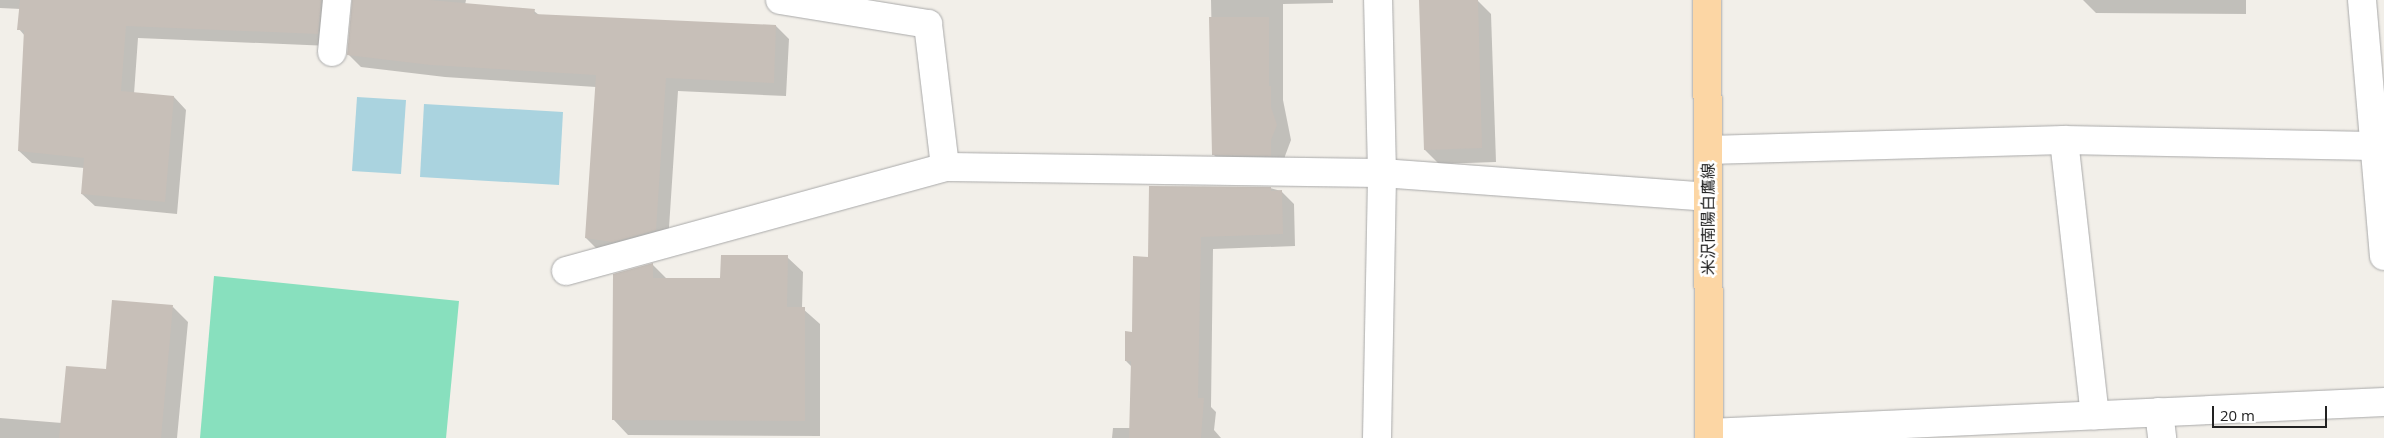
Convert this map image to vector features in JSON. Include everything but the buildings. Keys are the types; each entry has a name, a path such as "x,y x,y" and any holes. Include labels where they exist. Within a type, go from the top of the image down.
{"main road":[{"name":"米沢南陽白鷹線","path":"1708,0 1708,150 1706,197 1709,435"}],"street":[{"path":"332,52 337,0"},
{"path":"780,0 928,24 945,167"},
{"path":"1377,438 1382,172 1378,0"},
{"path":"2362,0 2373,146 2384,256"},
{"path":"2064,140 2095,415"},
{"path":"1708,150 2064,140 2373,146"},
{"path":"566,271 945,167 1382,172 1706,197"},
{"path":"1709,435 2095,415 2161,425 2384,402"}],"green space":[{"path":"214,276 459,301 446,438 200,438"}],"water":[{"path":"357,97 406,100 401,174 352,171"},
{"path":"424,104 563,112 559,185 420,177"}]}
